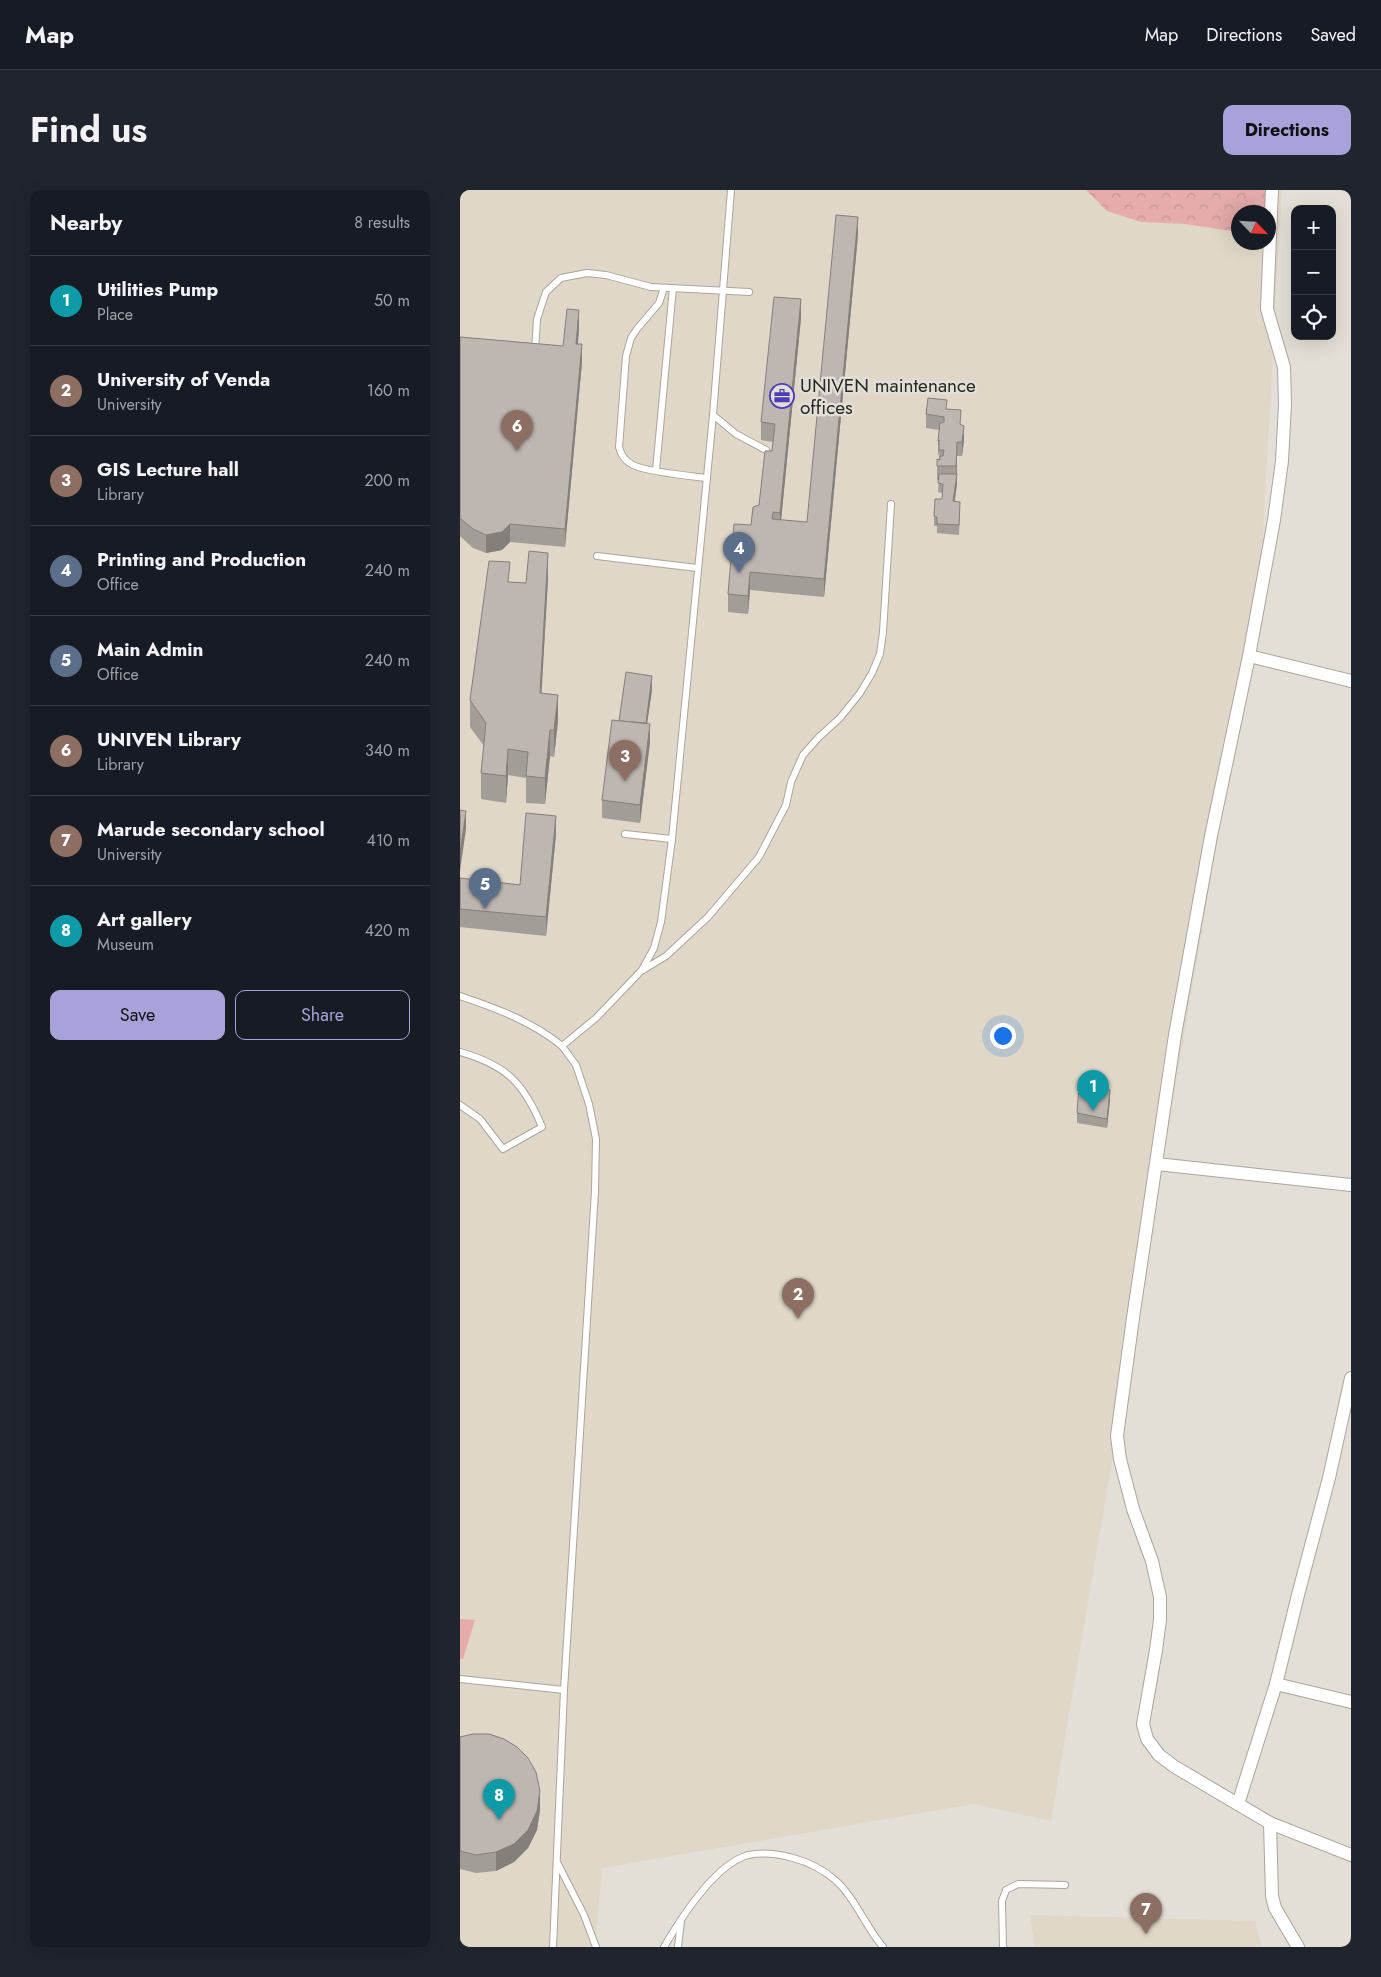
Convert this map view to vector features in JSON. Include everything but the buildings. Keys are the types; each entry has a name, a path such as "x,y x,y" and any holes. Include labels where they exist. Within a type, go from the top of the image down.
{"street":[{"path":"1272,190 1267,310 1284,367 1285,404 1282,461 1274,520 1202,882 1175,1035 1117,1436 1120,1459 1133,1509 1152,1561 1160,1597 1160,1620 1156,1650 1143,1724 1148,1739 1159,1755 1175,1767 1270,1823 1351,1854"},
{"path":"1248,656 1351,681"},
{"path":"1157,1164 1351,1185"},
{"path":"1238,1804 1276,1684 1298,1591 1330,1478 1351,1378"},
{"path":"1276,1684 1351,1702"},
{"path":"1270,1823 1272,1896 1275,1908 1298,1947"}],"lane":[{"path":"562,1046 596,1018 642,970 654,948 661,922 672,839 707,478 731,190"},
{"path":"534,362 537,319 546,292 561,278 587,274 606,275 651,287 749,292"},
{"path":"664,288 659,303 631,338 626,356 619,448 621,455 633,465 707,478"},
{"path":"656,470 673,288"},
{"path":"713,415 736,434 766,450"},
{"path":"642,970 666,956 701,924 759,857 786,805 791,782 803,755 840,718 860,694 872,673 880,654 892,504"},
{"path":"597,556 697,568"},
{"path":"624,834 672,839"},
{"path":"460,996 512,1016 548,1035 562,1046 576,1065 589,1104 596,1140 564,1690 553,1947"},
{"path":"460,1052 484,1059 510,1075 534,1106 542,1127 503,1149 480,1119 460,1105"},
{"path":"460,1679 564,1690"},
{"path":"664,1947 681,1918 703,1890 723,1869 748,1856 778,1854 819,1868 835,1880 852,1901 883,1947"},
{"path":"557,1862 584,1915 596,1947"},
{"path":"1003,1947 1002,1901 1006,1890 1018,1884 1066,1884"},
{"path":"678,1947 681,1918"}],"shaded area":[{"path":"460,190 1282,190 1260,588 1051,1821 974,1804 602,1868 595,1947 460,1947"},
{"path":"1030,1915 1255,1921 1262,1947 1035,1947"}],"green space":[{"path":"1086,190 1272,190 1269,205 1231,205 1231,231 1185,224 1141,222 1107,211"},
{"path":"460,1619 475,1620 463,1659 460,1659"}],"place":[{"name":"UNIVEN maintenance offices","path":"782,396"},
{"name":"UNIVEN Library","path":"517,451"},
{"name":"Printing and Production","path":"739,573"},
{"name":"GIS Lecture hall","path":"625,781"},
{"name":"Main Admin","path":"485,909"},
{"name":"Utilities Pump","path":"1093,1111"},
{"name":"University of Venda","path":"798,1319"},
{"name":"Art gallery","path":"499,1820"},
{"name":"Marude secondary school","path":"1146,1934"}]}
